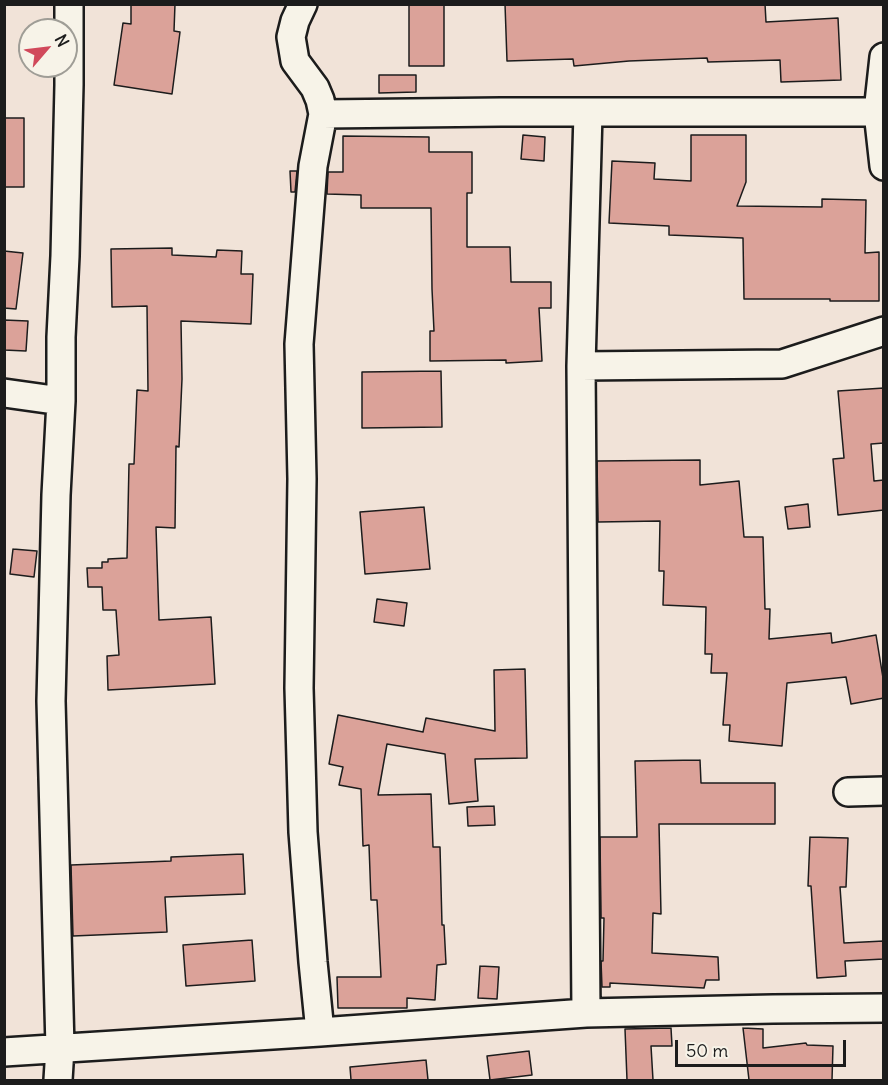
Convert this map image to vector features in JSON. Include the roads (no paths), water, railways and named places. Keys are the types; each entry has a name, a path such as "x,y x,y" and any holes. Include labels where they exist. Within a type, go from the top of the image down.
{"street":[{"path":"58,1080 60,1048 51,701 65,255 69,4"},
{"path":"303,4 291,37 295,61 315,88 323,114 313,166 299,344 302,479 299,688 303,832 320,1032"},
{"path":"884,57 878,112 884,166"},
{"path":"323,114 878,112"},
{"path":"586,1013 581,366 588,113"},
{"path":"581,366 782,364 884,331"},
{"path":"4,393 61,401"},
{"path":"848,792 884,791"},
{"path":"4,1052 586,1013 884,1008"}]}
